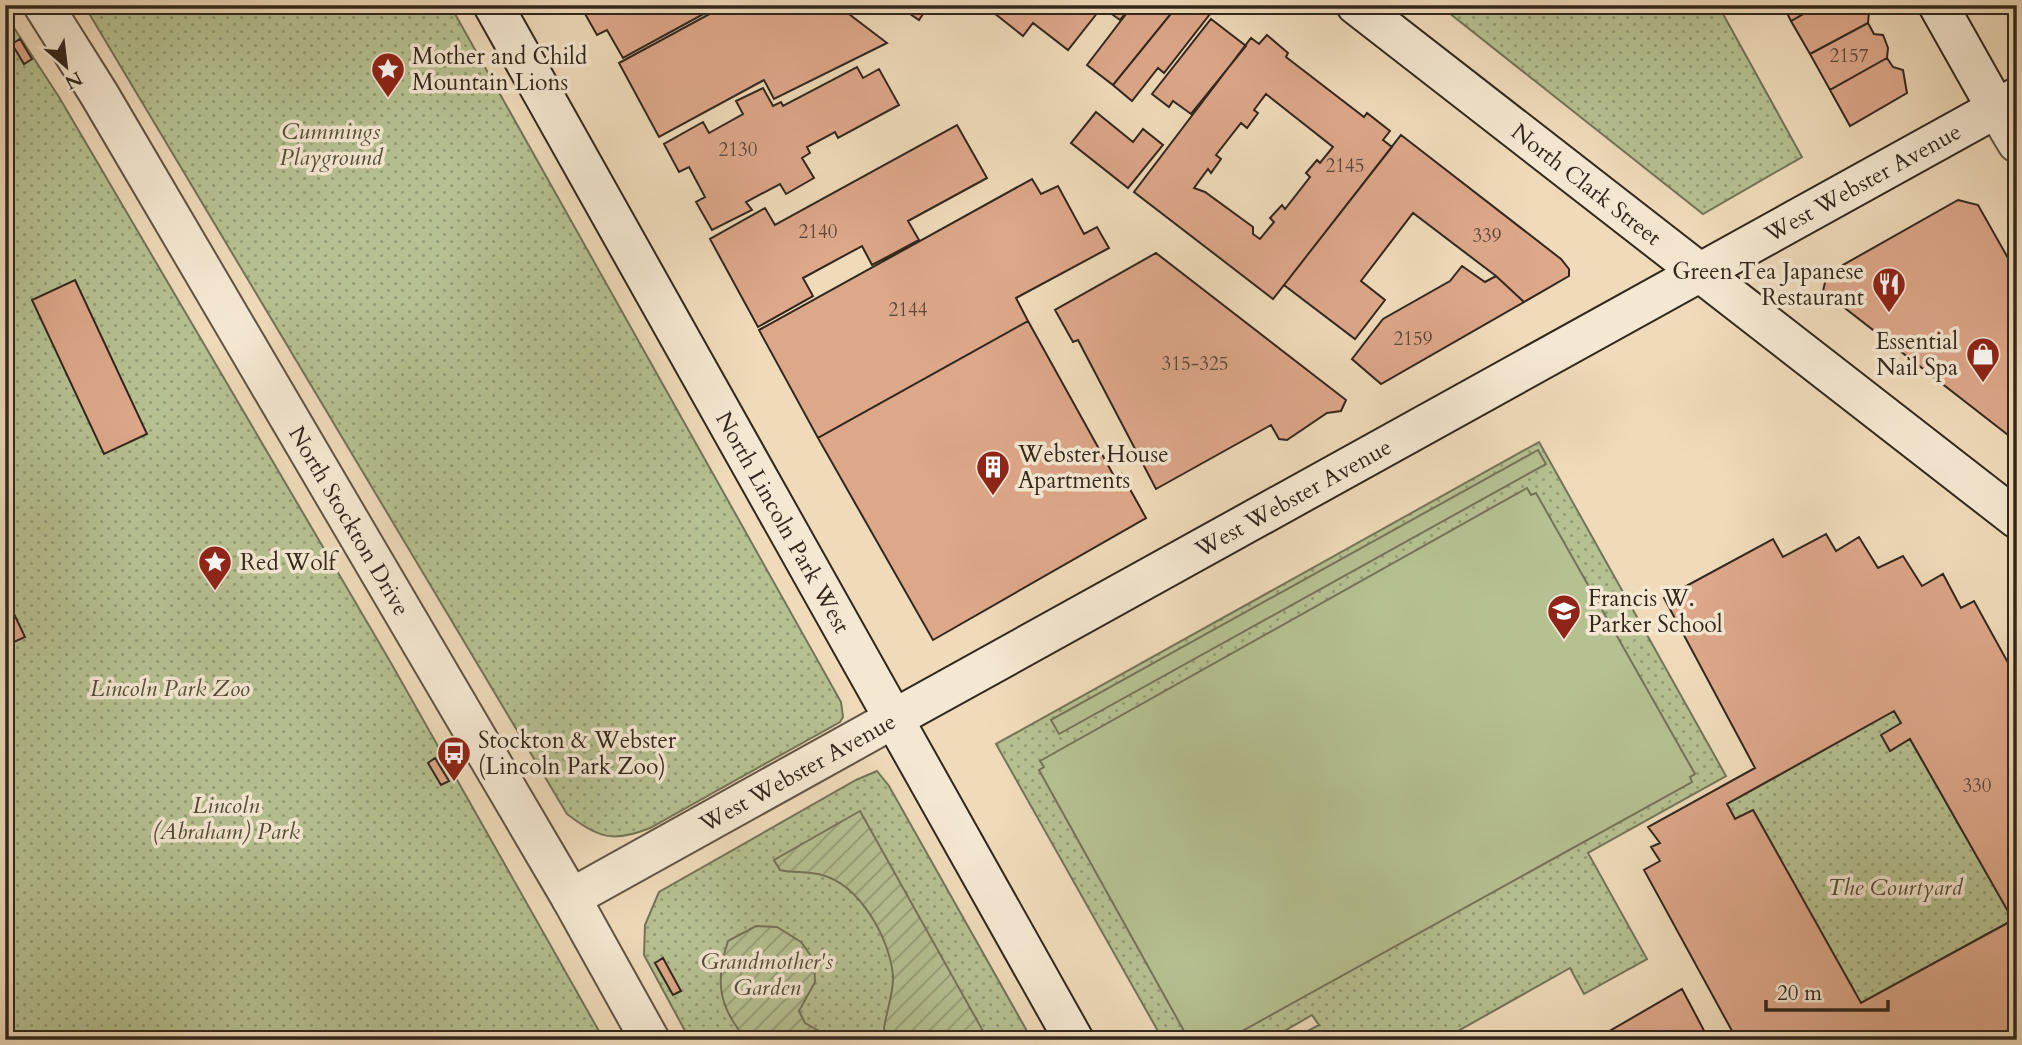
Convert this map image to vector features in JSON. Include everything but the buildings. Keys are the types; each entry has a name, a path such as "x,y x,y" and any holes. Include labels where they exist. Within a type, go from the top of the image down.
{"street":[{"name":"North Stockton Drive","path":"43,5 99,94 571,898 650,1040"},
{"name":"North Lincoln Park West","path":"493,5 1074,1040"},
{"name":"North Clark Street","path":"1356,5 2017,519"},
{"path":"1938,5 2006,102 2017,143"},
{"name":"West Webster Avenue","path":"571,898 2006,102"}],"green space":[{"name":"Cummings Playground","path":"84,5 450,5 841,702 843,717 840,722 637,833 606,836 567,814"},
{"path":"1439,5 1718,5 1802,157 1703,214"},
{"name":"Lincoln (Abraham) Park","path":"5,14 59,97 391,663 604,1040 5,1040"},
{"path":"1539,442 1726,776 1588,853 1647,959 1584,994 1570,968 1442,1040 1291,1040 1319,1025 1312,1015 1269,1040 1163,1040 996,744"},
{"path":"1538,450 1546,464 1059,734 1051,720"},
{"path":"1527,488 1531,495 1536,493 1695,774 1690,777 1692,782 1226,1040 1189,1040 1039,770 1044,767 1040,761"},
{"name":"The Courtyard","path":"1894,711 2013,920 1861,1003 1753,810 1735,819 1727,804"},
{"path":"877,771 889,786 1032,1040 690,1040 644,955 645,925 659,892 856,780"},
{"name":"Grandmother's Garden","path":"860,811 988,1040 891,1040 884,1029 893,982 891,961 871,915 849,890 836,881 817,874 780,870 774,860"},
{"name":"Grandmother's Garden","path":"756,926 777,927 801,942 814,960 815,982 799,1011 805,1023 835,1040 747,1040 737,1028 725,1005 721,969 728,941"}],"place":[{"name":"Mother and Child Mountain Lions","path":"388,99"},
{"name":"Green Tea Japanese Restaurant","path":"1889,314"},
{"name":"Essential Nail Spa","path":"1983,384"},
{"name":"Webster House Apartments","path":"993,497"},
{"name":"Red Wolf","path":"215,592"},
{"name":"Francis W. Parker School","path":"1564,641"},
{"name":"Stockton & Webster (Lincoln Park Zoo)","path":"454,783"}],"park label":[{"name":"Lincoln Park Zoo","path":"170,688"}]}
